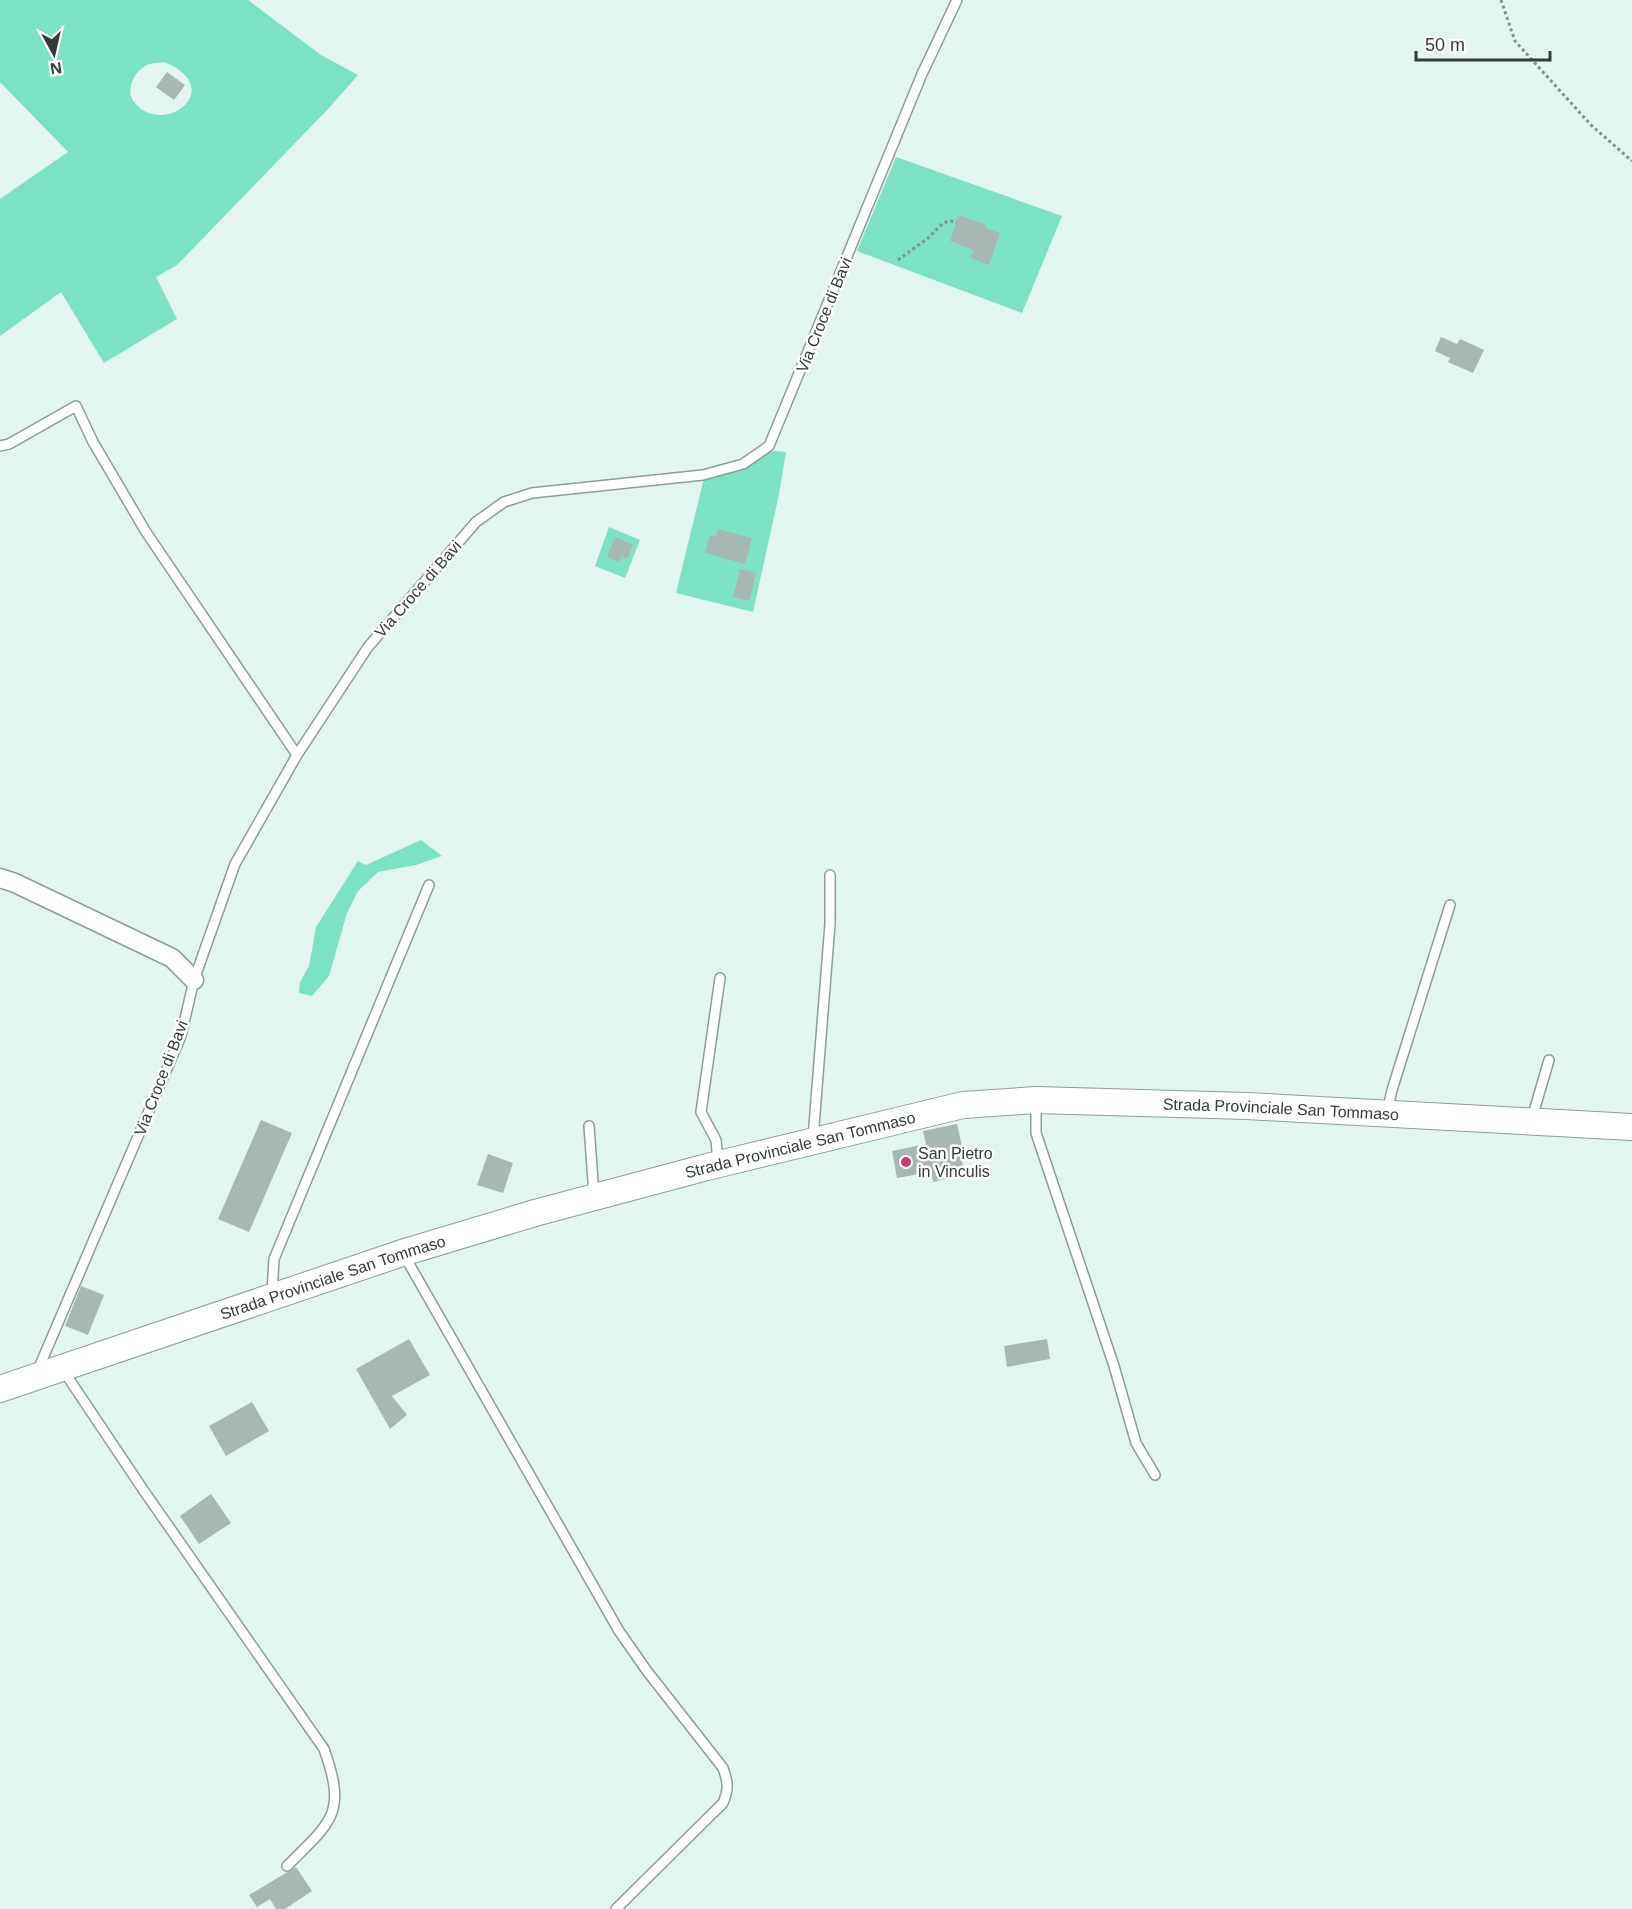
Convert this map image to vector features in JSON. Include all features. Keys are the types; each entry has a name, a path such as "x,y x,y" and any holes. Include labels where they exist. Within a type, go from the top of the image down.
{"street":[{"path":"0,878 172,958 194,980"},
{"name":"Strada Provinciale San Tommaso","path":"0,1389 402,1253 535,1213 719,1164 963,1105 1036,1100 1247,1106 1632,1127"}],"lane":[{"name":"Via Croce di Bavi","path":"35,1377 181,1036 194,980 235,864 297,755 368,647 476,522 504,502 532,493 703,475 742,464 769,446 922,74 957,0"},
{"path":"0,446 9,444 75,406 93,442 146,532 297,755"},
{"path":"813,1142 830,924 830,875"},
{"path":"271,1299 274,1259 429,885"},
{"path":"1387,1114 1392,1090 1450,905"},
{"path":"719,1164 716,1140 701,1112 720,978"},
{"path":"1531,1121 1549,1060"},
{"path":"1036,1100 1036,1133 1114,1366 1136,1443 1155,1475"},
{"path":"590,1126 595,1197"},
{"path":"402,1253 619,1631 647,1671 723,1768 728,1781 729,1791 723,1803 616,1909"},
{"path":"62,1368 324,1749 332,1771 335,1796 333,1814 326,1828 287,1866"}],"path":[{"path":"1501,0 1515,41 1591,125 1632,161"},
{"path":"898,260 928,238 943,223 950,220 957,222"}],"green space":[{"path":"0,0 248,0 321,55 358,75 177,265 156,277 177,319 104,363 61,292 0,336 0,199 68,152 0,82","holes":["164,62 183,73 191,84 191,96 184,106 173,112 160,115 146,112 131,98 134,77 147,65"]},
{"path":"896,157 1062,216 1022,313 857,251"},
{"path":"774,451 786,452 753,612 676,593 704,478"},
{"path":"609,527 640,540 625,578 595,566"},
{"path":"421,840 442,856 416,865 378,872 358,891 347,913 329,976 312,996 299,993 300,982 309,966 316,927 358,861 366,865"}],"building":[{"path":"167,72 185,85 174,100 156,87"},
{"path":"959,215 1000,233 989,265 970,258 974,250 950,241"},
{"path":"1441,337 1457,344 1460,339 1484,350 1473,373 1448,362 1450,358 1435,351"},
{"path":"718,529 752,538 745,564 705,553 710,535 716,537"},
{"path":"615,537 633,545 627,559 622,556 619,562 607,557"},
{"path":"740,569 756,573 749,601 733,597"},
{"path":"261,1120 292,1133 249,1232 218,1219"},
{"path":"957,1124 964,1155 961,1156 965,1175 933,1182 931,1172 897,1178 892,1151 926,1144 923,1131"},
{"path":"488,1154 513,1163 503,1193 477,1185"},
{"path":"81,1286 104,1295 88,1335 65,1326"},
{"path":"409,1339 430,1375 392,1396 407,1415 390,1429 356,1369"},
{"path":"1047,1339 1050,1359 1007,1367 1004,1346"},
{"path":"252,1402 269,1431 226,1456 209,1426"},
{"path":"211,1494 231,1523 199,1544 180,1516"},
{"path":"296,1867 312,1891 285,1909 276,1909 270,1899 257,1907 249,1895"}],"place":[{"name":"San Pietro in Vinculis","path":"906,1162"}]}
